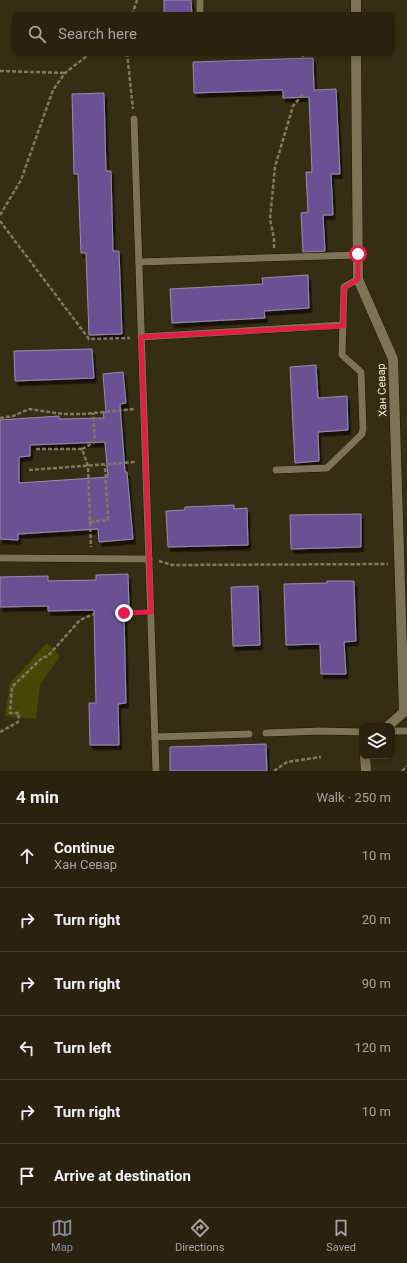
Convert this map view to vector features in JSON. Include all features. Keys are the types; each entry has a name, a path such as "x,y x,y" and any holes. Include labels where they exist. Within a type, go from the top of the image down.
{"street":[{"path":"356,0 356,12"},
{"name":"Хан Севар","path":"356,56 358,279 394,359 396,485 400,564 404,712 391,723"},
{"path":"365,759 366,771"}],"lane":[{"path":"200,0 200,12"},
{"path":"134,119 156,771"},
{"path":"139,262 358,254"},
{"path":"276,470 327,468 362,434 361,372 342,355 344,288 358,279"},
{"path":"141,337 343,326"},
{"path":"0,558 149,559"},
{"path":"395,731 407,730"},
{"path":"266,733 320,731 359,732"},
{"path":"155,737 249,734"}],"path":[{"path":"133,12 137,0"},
{"path":"0,215 21,180 53,90 65,73 87,56"},
{"path":"127,56 134,119"},
{"path":"0,71 65,73"},
{"path":"274,258 274,238 270,219 275,167 292,106 304,93"},
{"path":"0,221 89,339 141,337"},
{"path":"0,418 13,416 29,410 63,414 93,413 144,408"},
{"path":"36,449 82,448 95,442 93,413"},
{"path":"82,448 88,466 92,558"},
{"path":"29,470 146,462"},
{"path":"90,522 108,520 105,465"},
{"path":"149,559 172,565 400,564"},
{"path":"124,613 151,612"},
{"path":"0,732 18,722 19,713 10,713 12,687 42,658 48,656 80,620 94,614"},
{"path":"274,771 287,762 321,757"},
{"path":"402,771 407,766"}],"shaded area":[{"path":"47,643 60,656 40,685 36,719 5,716 10,683"}],"building":[{"path":"164,0 191,0 192,12 164,12"},
{"path":"313,58 314,90 336,89 340,174 331,174 333,215 323,215 325,251 303,252 301,213 308,212 306,172 312,172 309,97 283,98 283,90 194,93 193,62"},
{"path":"104,93 106,171 111,171 113,251 119,251 122,334 89,335 86,253 81,253 78,174 74,174 72,94"},
{"path":"308,275 309,308 264,311 265,318 172,323 170,289 263,284 262,278"},
{"path":"92,349 94,378 15,381 14,351"},
{"path":"316,365 318,398 347,396 348,430 318,432 319,461 295,463 290,367"},
{"path":"123,372 126,403 120,404 125,472 127,472 133,539 99,542 98,529 18,534 18,540 0,539 0,420 59,416 59,419 104,418 103,412 106,412 103,374","holes":["105,442 108,477 19,483 19,457 30,456 30,445"]},
{"path":"234,505 234,509 247,508 248,545 168,547 166,511 185,510 185,507"},
{"path":"361,514 361,547 291,549 290,515"},
{"path":"128,574 129,608 124,613 126,703 118,704 119,745 90,745 89,703 96,703 94,610 48,611 48,606 0,607 0,577 48,576 48,581 96,580 96,575"},
{"path":"327,581 354,581 356,641 344,642 346,674 321,674 320,644 286,645 284,584 327,583"},
{"path":"258,586 260,645 233,646 231,587"},
{"path":"266,744 267,771 170,771 170,747"}],"route":[{"path":"124,613 151,612 141,337 343,326 344,288 358,279 358,254"}]}
